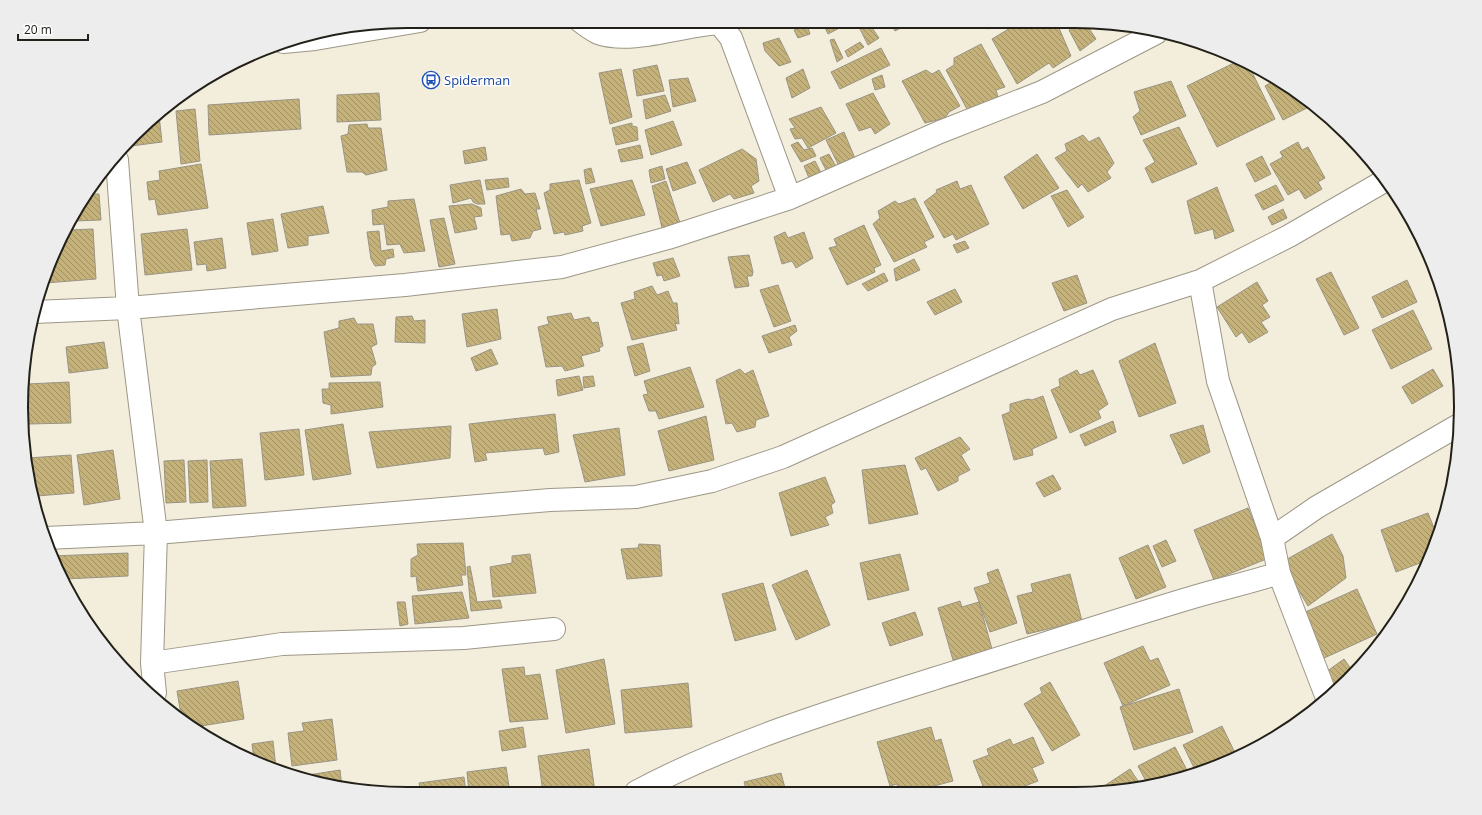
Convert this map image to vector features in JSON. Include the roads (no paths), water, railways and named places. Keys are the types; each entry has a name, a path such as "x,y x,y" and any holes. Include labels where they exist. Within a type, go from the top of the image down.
{"street":[{"path":"590,28 598,33 625,38 679,28"},
{"path":"723,28 731,38 790,198"},
{"path":"331,36 359,31"},
{"path":"40,312 128,308 405,286 562,266 668,238 790,198 940,132 1042,92 1151,36"},
{"path":"117,163 128,308 156,533 150,679 282,644 464,638 554,629"},
{"path":"51,538 156,533 550,500 636,497 712,481 784,456 1112,309 1200,281 1290,236 1381,183"},
{"path":"1200,281 1218,381 1272,538 1279,573 1325,693"},
{"path":"1272,538 1317,506 1453,428"},
{"path":"646,787 708,759 785,728 878,696 1192,598 1279,573"}],"place":[{"name":"Spiderman","path":"431,80"}]}
